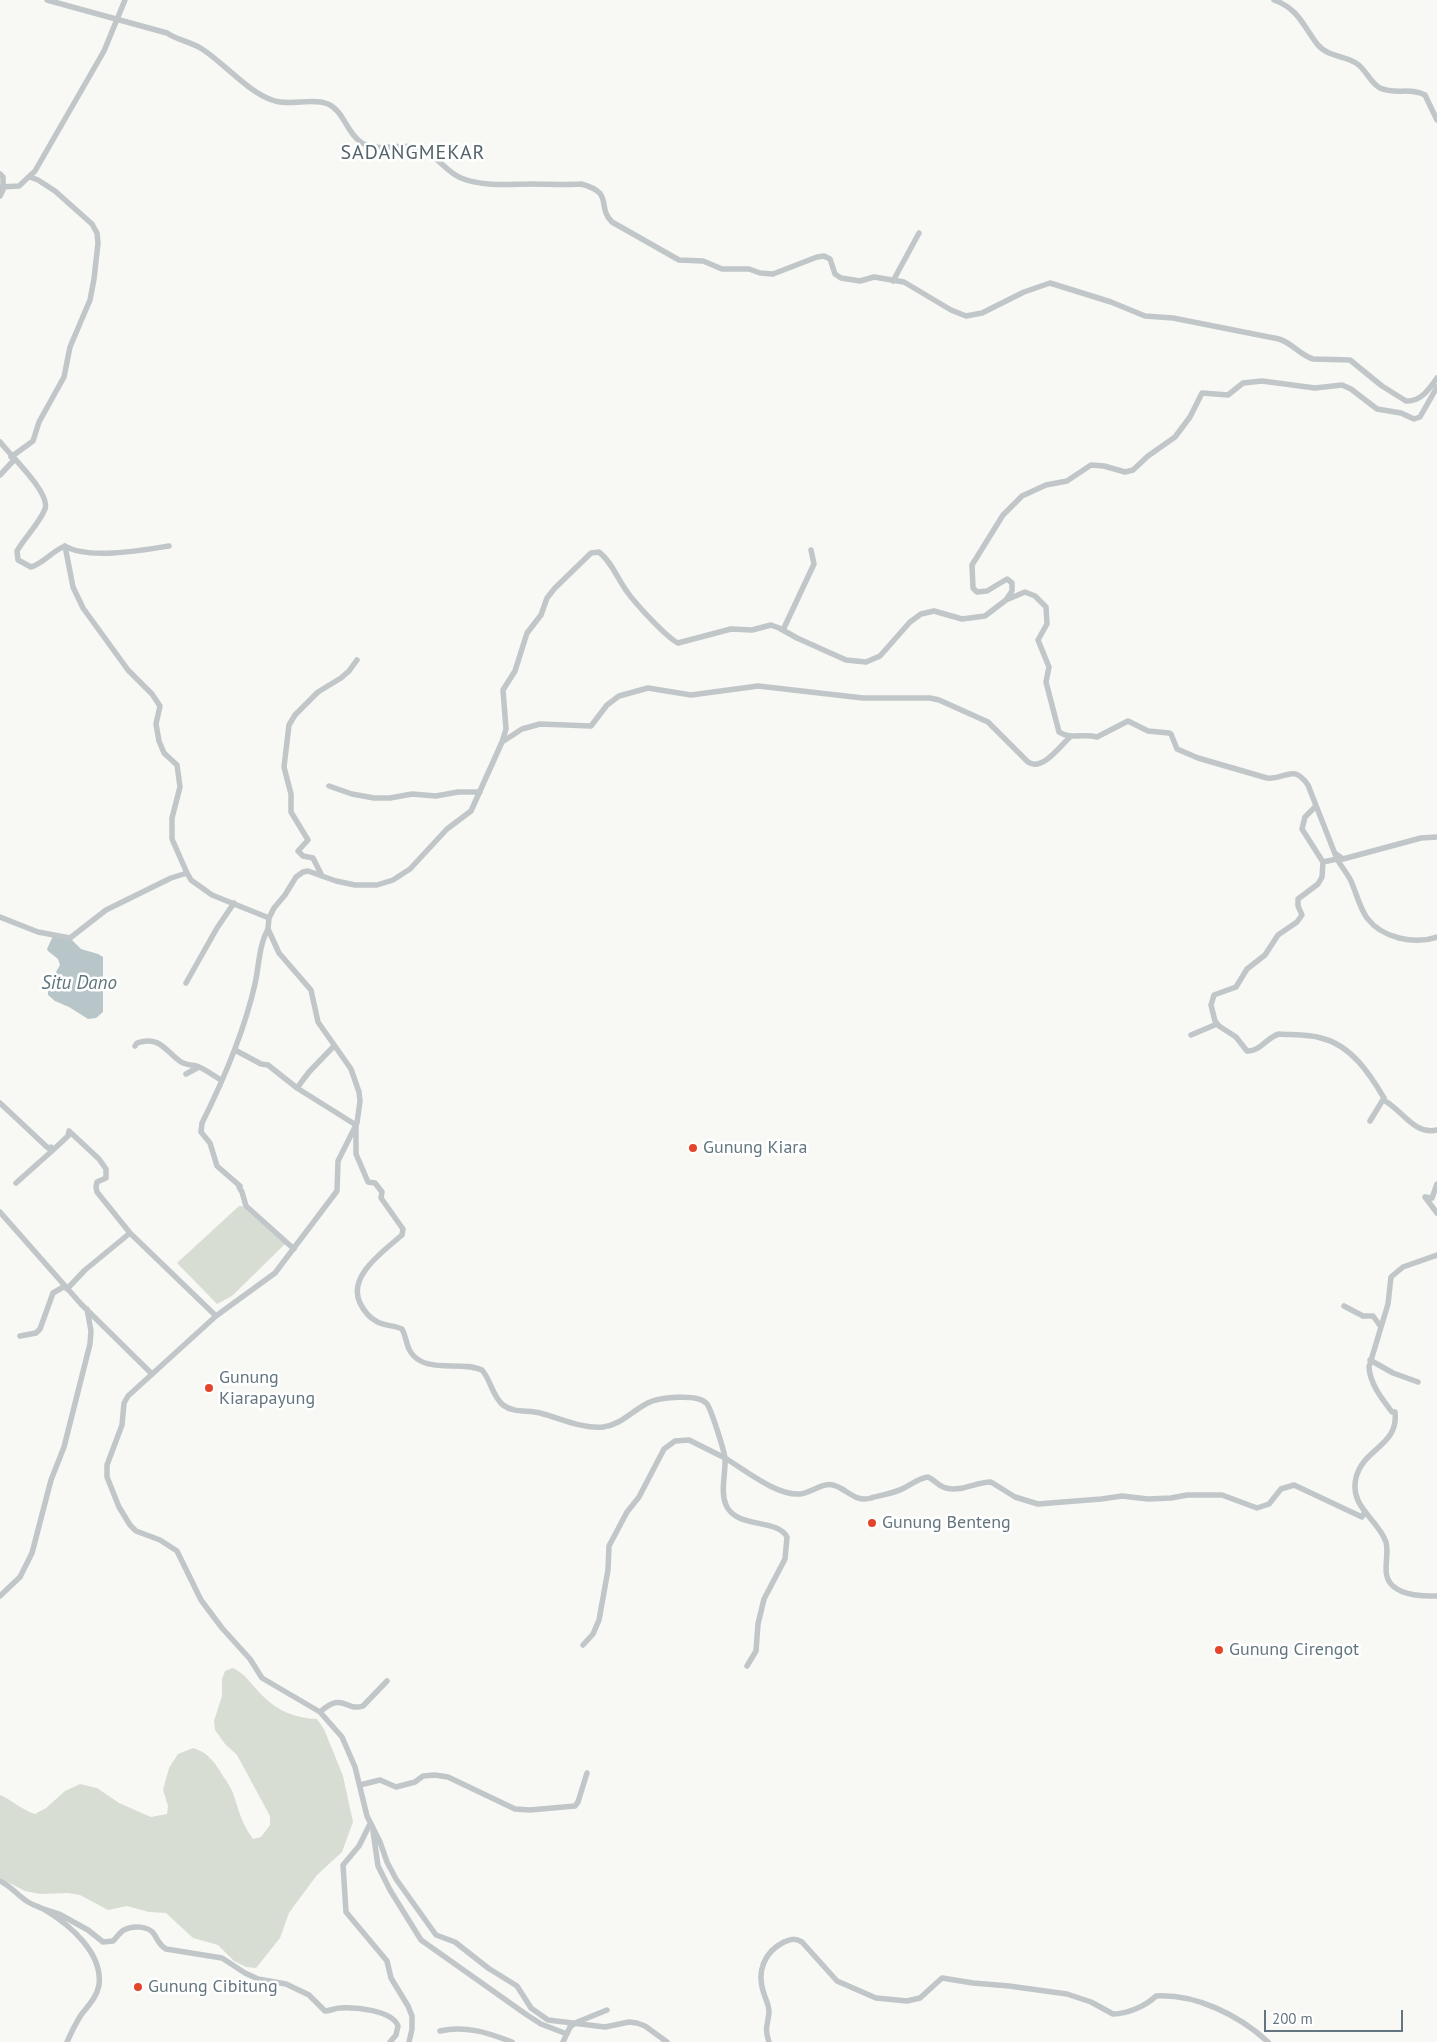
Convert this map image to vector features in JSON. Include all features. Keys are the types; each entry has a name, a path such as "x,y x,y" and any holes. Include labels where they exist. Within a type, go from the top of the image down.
{"street":[{"path":"47,0 168,33 193,44 219,61 252,89 273,101 283,103 321,102 330,105 356,138 369,146 402,145 418,148 431,154 457,176 484,184 581,184 594,188 602,196 607,215 612,222 679,260 703,261 722,269 749,269 770,274 824,256 830,259 835,274 841,278 859,281 874,277 893,282 904,282 950,310 966,316 982,313 1034,288 1053,283 1146,316 1172,318 1279,339 1290,343 1313,360 1349,359 1382,386 1406,401 1411,401 1424,395 1437,378"},
{"path":"1,187 19,186 30,177 45,156 93,71 125,0"},
{"path":"1274,0 1287,5 1295,12 1320,47 1358,64 1379,88 1413,90 1425,95 1437,120"},
{"path":"0,174 3,177 0,196"},
{"path":"0,475 13,458 33,441 39,422 64,377 70,347 90,300 98,242 97,233 92,224 55,191 30,177"},
{"path":"893,282 919,234"},
{"path":"1006,600 1012,591 1011,581 1007,579 987,590 977,592 973,588 972,565 1009,508 1032,490 1067,481 1091,466 1104,466 1125,472 1133,470 1148,456 1175,437 1190,417 1202,393 1228,395 1243,384 1262,381 1315,388 1342,384 1377,409 1401,413 1414,419 1420,417 1437,387"},
{"path":"0,442 36,484 46,506 30,535 16,551 18,560 31,568 65,546 80,551 126,552 169,546"},
{"path":"65,546 73,587 83,608 128,670 152,694 160,706 156,724 159,741 164,753 177,765 180,787 172,818 172,839 187,873 199,887 222,900 269,918"},
{"path":"783,630 814,564 811,550"},
{"path":"294,1249 246,1206 240,1186 216,1166 210,1143 201,1132 202,1123 236,1050 255,984 269,918 296,877 303,872 308,871 355,885 377,885 393,880 410,868 447,829 471,811 502,742 506,729 503,690 515,670 527,634 542,614 547,598 591,553 599,552 604,556 628,594 678,643 734,628 752,630 771,626 846,660 866,662 880,656 910,622 921,614 934,611 959,619 976,618 986,615 1006,600 1025,592 1039,598 1046,607 1048,620 1038,640 1038,644 1049,667 1046,682 1059,732 1070,737 1087,734 1099,737 1128,721 1148,731 1171,734 1177,749 1188,755 1216,764 1273,778 1296,773 1302,776 1308,785 1337,859 1350,878 1366,916 1371,922 1388,933 1405,940 1424,941 1437,937"},
{"path":"322,876 313,858 303,856 298,851 308,840 292,812 291,794 284,767 289,725 295,715 318,692 349,671 357,660"},
{"path":"502,742 522,730 540,724 591,726 607,705 620,696 646,688 694,696 758,686 863,698 930,698 939,700 988,722 1028,762 1037,765 1049,758 1070,737"},
{"path":"329,786 365,797 390,798 412,794 436,796 458,792 480,792"},
{"path":"1316,806 1305,817 1302,829 1323,862 1323,874 1318,884 1298,899 1302,915 1301,919 1278,936 1266,955 1250,966 1234,988 1213,996 1211,1009 1217,1024 1236,1036 1247,1051 1254,1051 1279,1034 1327,1039 1354,1056 1370,1075 1384,1098 1383,1100 1418,1127 1430,1131 1437,1130"},
{"path":"1330,843 1336,854 1343,859 1421,838 1437,837"},
{"path":"1323,862 1337,859"},
{"path":"0,917 38,932 70,938 106,910 171,878 187,873"},
{"path":"186,983 217,928 234,903"},
{"path":"268,929 279,953 311,990 318,1022 351,1069 358,1086 360,1101 356,1125 356,1154 368,1182 375,1184 382,1192 381,1198 403,1229 402,1235 375,1259 358,1282 357,1297 367,1314 377,1322 402,1329 410,1352 422,1361 432,1364 470,1365 482,1370 496,1398 504,1406 512,1409 539,1412 574,1423 600,1427 617,1423 654,1400 688,1398 702,1400 708,1406 716,1431 723,1443 725,1458 724,1496 728,1508 741,1519 781,1530 788,1540 785,1559 764,1599 758,1624 756,1651 747,1666"},
{"path":"1191,1035 1217,1024"},
{"path":"135,1046 137,1043 144,1041 159,1044 169,1050 181,1062 199,1068 221,1080"},
{"path":"297,1088 309,1072 334,1046"},
{"path":"236,1050 261,1064 268,1065 297,1088 356,1125"},
{"path":"186,1074 199,1068"},
{"path":"1370,1121 1384,1098"},
{"path":"0,1103 48,1148 51,1147 54,1150"},
{"path":"356,1125 338,1161 336,1193 275,1273 216,1316 133,1390 125,1401 122,1425 107,1465 107,1477 119,1508 130,1526 136,1531 160,1540 177,1551 201,1600 222,1628 250,1659 262,1678 320,1712 345,1741 372,1826 378,1866 390,1890 421,1940 527,2015 541,2024 567,2034"},
{"path":"16,1183 54,1150 68,1136 69,1132 91,1150 106,1169 106,1178 97,1182 96,1191 130,1233 216,1316"},
{"path":"1437,1184 1432,1198 1425,1198 1437,1213"},
{"path":"0,1212 66,1288 152,1374"},
{"path":"20,1336 36,1333 40,1329 53,1293 66,1288 130,1233"},
{"path":"1437,1255 1403,1267 1393,1274 1389,1284 1388,1304 1370,1360 1371,1378 1386,1404 1392,1412 1395,1412 1396,1416 1394,1427 1389,1437 1364,1459 1356,1479 1356,1494 1364,1512 1385,1541 1387,1575 1391,1584 1404,1592 1437,1596"},
{"path":"1344,1306 1363,1316 1374,1317 1381,1327"},
{"path":"0,1596 20,1577 32,1553 51,1480 64,1447 90,1344 91,1331 87,1309"},
{"path":"1370,1360 1393,1373 1418,1382"},
{"path":"583,1646 591,1638 599,1620 608,1567 609,1546 627,1512 639,1498 664,1449 675,1441 689,1440 725,1458 762,1481 793,1494 812,1491 828,1484 836,1486 856,1497 868,1499 903,1489 928,1477 948,1489 966,1488 991,1482 1015,1497 1038,1504 1122,1496 1148,1499 1171,1498 1187,1494 1222,1495 1258,1508 1269,1504 1281,1490 1294,1485 1362,1517 1364,1512"},
{"path":"320,1712 333,1703 340,1702 354,1707 363,1706 387,1680"},
{"path":"360,1785 380,1780 396,1787 415,1782 423,1776 435,1775 448,1778 509,1807 530,1810 577,1804 587,1773"},
{"path":"372,1826 396,1879 436,1935 455,1942 488,1968 517,1986 531,2008 548,2020 605,2027 629,2022 638,2023 646,2026 667,2042"},
{"path":"372,1826 343,1865 346,1895 345,1908 349,1917 368,1936 387,1961 391,1978 412,2016 409,2042"},
{"path":"0,1882 8,1885 27,1902 59,1914 88,1930 103,1942 113,1941 123,1930 128,1928 148,1928 162,1947 166,1949 222,1958 244,1973 258,1979 286,1984 309,1995 325,2011 338,2008 355,2008 384,2014 394,2020 398,2026 396,2035 390,2042"},
{"path":"44,1909 73,1930 91,1953 98,1970 99,1985 97,1993 81,2016 67,2042"},
{"path":"769,2042 765,2030 769,2012 761,1983 761,1967 776,1946 794,1939 802,1942 837,1981 876,1998 908,2001 920,1998 942,1978 973,1984 1009,1986 1067,1994 1091,2002 1113,2014 1139,2007 1150,2002 1156,1996 1189,1998 1247,2024 1268,2042"},
{"path":"563,2042 570,2027 575,2023 607,2010"},
{"path":"440,2031 456,2027 512,2042"}],"shaded area":[{"path":"239,1206 242,1206 285,1244 232,1296 217,1304 177,1263"},
{"path":"233,1668 242,1674 276,1707 295,1716 317,1719 324,1729 343,1776 353,1822 342,1852 317,1875 294,1906 289,1913 280,1938 256,1968 246,1967 234,1961 218,1945 193,1938 166,1913 149,1912 127,1906 108,1910 80,1895 68,1893 40,1894 25,1891 0,1878 0,1795 35,1814 46,1808 65,1791 80,1784 97,1788 119,1803 151,1817 167,1814 168,1806 163,1790 169,1768 178,1754 193,1748 204,1753 215,1764 231,1789 249,1834 253,1839 261,1837 270,1825 270,1816 237,1755 225,1744 215,1730 214,1721 222,1696 222,1679 225,1671"}],"water":[{"name":"Situ Dano","path":"53,936 72,940 81,949 103,957 103,1012 96,1018 88,1019 55,1001 48,995 48,986 60,965 58,959 47,949"}],"place":[{"name":"Gunung Kiara","path":"693,1148"},
{"name":"Gunung Kiarapayung","path":"209,1388"},
{"name":"Gunung Benteng","path":"872,1523"},
{"name":"Gunung Cirengot","path":"1219,1650"},
{"name":"Gunung Cibitung","path":"138,1987"}],"district":[{"name":"SADANGMEKAR","path":"413,153"}]}
